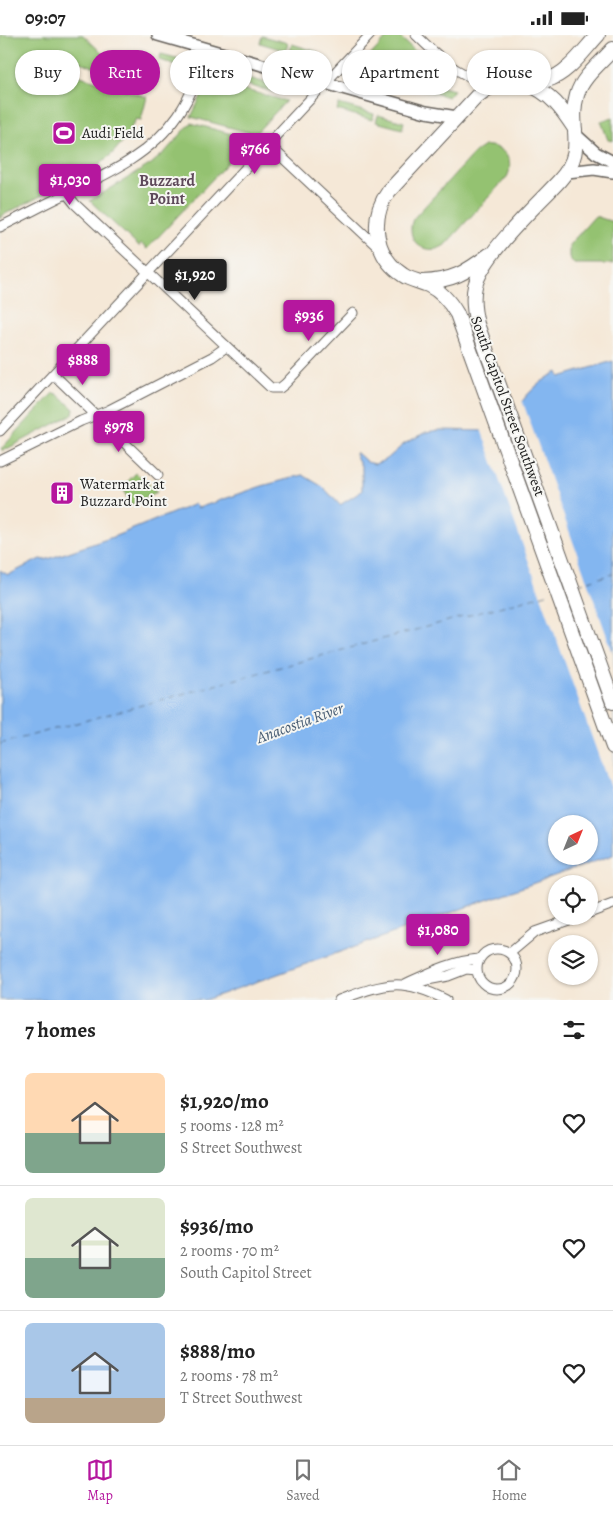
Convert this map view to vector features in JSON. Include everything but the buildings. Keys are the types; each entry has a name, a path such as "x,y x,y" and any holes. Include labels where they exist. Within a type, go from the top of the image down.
{"main road":[{"name":"South Capitol Street Southwest","path":"551,78 559,75 598,35"},
{"path":"419,282 441,281 468,271 493,252 567,172 574,157 576,133 575,104 578,93 588,76 613,49"},
{"name":"South Capitol Street Southwest","path":"479,95 385,196 379,208 376,223 377,237 388,261 404,276 438,291 454,308 460,320 613,747"},
{"path":"547,95 553,99 576,133"},
{"path":"493,252 477,280 474,298 475,317 613,702"}],"street":[{"path":"158,35 262,65"},
{"path":"332,76 370,35"},
{"path":"416,35 457,71 467,75"},
{"path":"0,227 125,165 145,150 168,128 178,115 192,91 206,49"},
{"path":"332,85 426,112 457,117"},
{"path":"0,431 314,95"},
{"path":"576,133 596,153 613,162"},
{"path":"268,144 382,251"},
{"path":"567,172 594,169 613,172"},
{"path":"67,194 268,386 277,389 285,384 352,313"},
{"path":"0,461 212,357 226,347"},
{"path":"53,374 158,475"},
{"path":"598,910 613,904"},
{"path":"510,953 536,933 556,925"},
{"path":"497,948 510,953 514,957 517,969 513,981 509,985 498,989 492,988 482,981 477,970 479,959 484,953 497,948"},
{"path":"405,984 444,966 479,959"},
{"path":"338,1000 380,985 405,984 448,976 466,969 477,970"},
{"path":"405,984 430,991 446,1000"}],"green space":[{"name":"Audi Field","path":"0,35 83,35 99,50 90,50 90,66 80,62 80,50 15,50 15,95 80,95 80,76 90,79 90,95 141,95 147,97 141,120 136,119 124,140 112,154 70,182 68,188 59,196 53,190 3,215 0,219"},
{"path":"389,35 398,35 414,50 375,50"},
{"path":"262,36 288,43 286,50 283,50 260,43"},
{"path":"292,44 312,50 290,50"},
{"path":"161,54 170,56 170,63 160,60"},
{"path":"252,79 262,82 262,89 252,86"},
{"path":"252,92 286,101 255,134 191,117 202,95 252,95"},
{"path":"339,104 374,114 372,120 337,110"},
{"path":"378,115 404,122 402,129 376,122"},
{"path":"613,117 613,141 608,140 601,121"},
{"path":"191,123 250,139 147,249 141,244 139,247 90,201 151,164 165,152"},
{"path":"484,146 491,146 502,150 506,154 510,165 507,177 445,245 431,250 418,245 412,234 413,219 475,152"},
{"path":"595,216 613,222 613,264 574,264 569,257 569,245"},
{"path":"53,393 57,394 74,409 73,414 3,451 1,449"},
{"path":"136,473 157,492 131,505 121,486"}],"water":[{"name":"Anacostia River","path":"613,361 613,855 598,860 598,815 548,815 548,865 585,865 557,875 548,875 548,878 205,1000 0,1000 0,570 8,575 40,559 45,560 113,537 195,504 198,508 262,486 303,475 323,487 340,505 362,491 362,468 355,454 356,452 367,462 375,464 387,459 404,444 426,432 440,430 491,431 504,428 527,395 541,382 558,372 560,377"}],"pier":[{"path":"521,397 613,653 613,796 481,429 503,426"}],"ferry route":[{"path":"578,584 613,574"},
{"path":"0,744 550,593"}],"place":[{"name":"Audi Field","path":"64,133"},
{"name":"Watermark at Buzzard Point","path":"62,493"}],"district":[{"name":"Buzzard Point","path":"167,190"}]}
